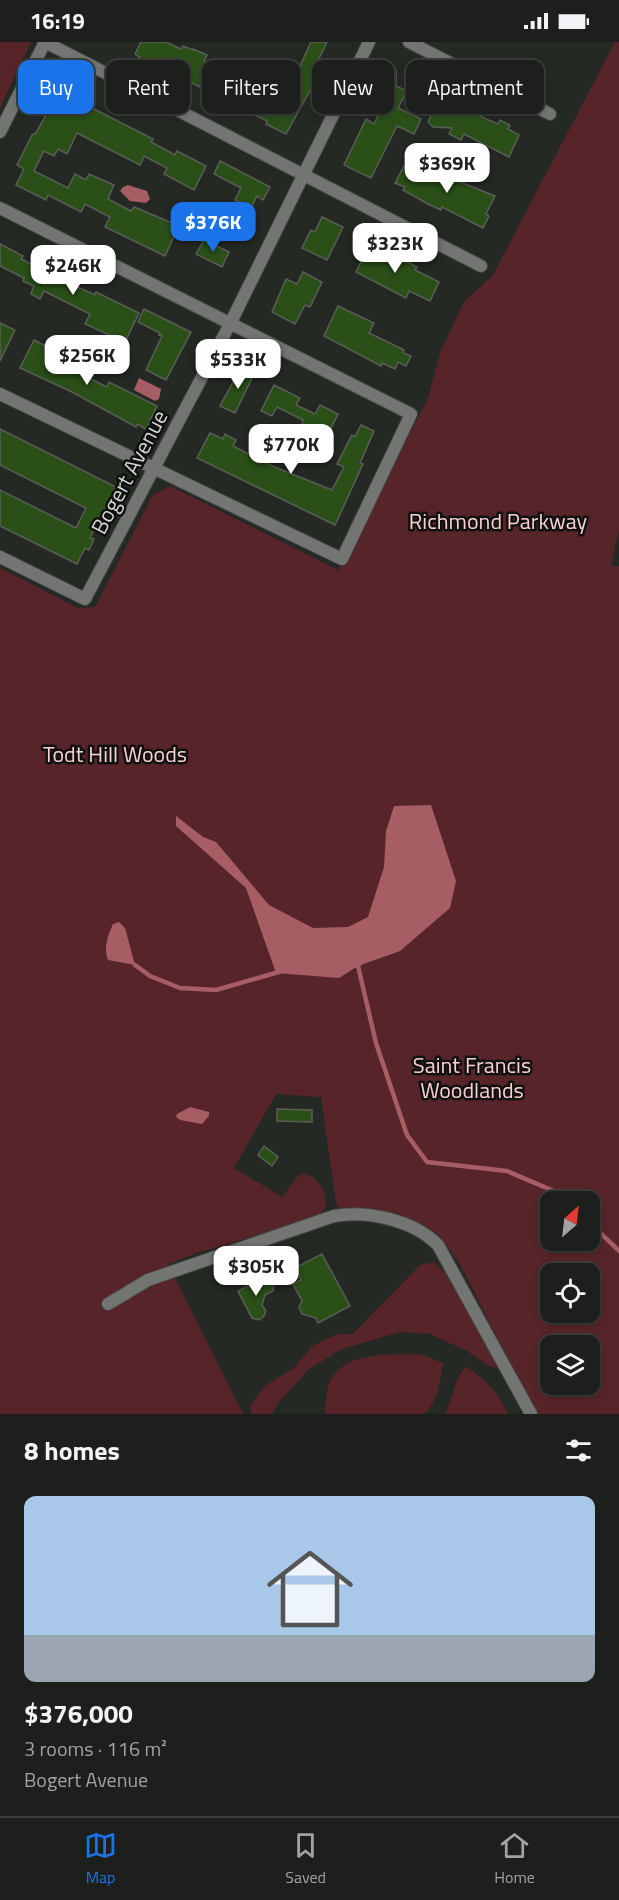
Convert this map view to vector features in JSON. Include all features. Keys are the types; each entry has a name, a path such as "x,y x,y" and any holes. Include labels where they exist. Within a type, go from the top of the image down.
{"street":[{"path":"0,132 45,42 481,266"},
{"name":"Bogert Avenue","path":"0,557 85,599 230,324 369,42"},
{"path":"409,42 550,114"},
{"path":"0,208 411,414 342,559 0,394"},
{"path":"108,1304 148,1280 333,1216 379,1217 423,1233 438,1245 531,1414"}],"green space":[{"path":"0,42 31,42 23,60 18,60 18,70 0,108"},
{"path":"615,42 619,42 619,530 611,566 619,566 619,1414 536,1414 460,1264 441,1238 421,1226 339,1209 336,1203 321,1097 276,1094 234,1168 282,1197 296,1178 303,1173 310,1176 321,1185 324,1192 326,1205 323,1211 318,1217 168,1264 243,1414 0,1414 0,568 78,608 95,607 153,495 170,486 338,570 428,398 441,350 464,302 493,275"},
{"path":"434,1262 447,1274 502,1369 489,1366 467,1351 430,1334 400,1332 342,1349 309,1369 278,1403 272,1414 252,1414 250,1405 266,1385 294,1368 312,1346 337,1334 353,1334 420,1265"},
{"path":"421,1354 443,1363 436,1397 424,1414 325,1414 330,1381 347,1364 370,1356"},
{"path":"466,1366 490,1387 508,1414 446,1414 458,1377"}],"shaded area":[{"path":"128,185 147,191 150,199 146,203 130,201 120,191"},
{"path":"139,378 161,389 159,399 155,401 134,390"},
{"path":"431,805 456,881 450,908 400,951 358,966 339,978 276,973 246,888 176,826 176,816 203,837 216,842 269,905 313,928 348,927 368,917 384,867 386,831 394,806"},
{"path":"119,922 125,928 135,965 108,960 106,946 108,937 113,924"},
{"path":"190,1107 209,1112 209,1116 202,1124 180,1120 176,1117 177,1114"}],"building":[{"path":"141,42 166,42 181,49 183,46 207,55 202,60 202,88 190,82 190,60 143,60 135,54"},
{"path":"311,42 327,42 318,60 312,60 312,87 300,109 300,66"},
{"path":"396,71 396,86 406,91 398,108 406,114 421,119 414,134 397,126 371,178 344,165 366,119 374,124 379,114 394,114 394,72"},
{"path":"94,109 153,139 151,142 175,155 177,151 206,166 194,190 164,174 167,168 144,156 140,165 77,133 67,154 58,149 54,156 44,151 34,171 68,188 75,174 86,180 89,174 114,185 108,199 131,211 134,207 179,226 165,256 105,227 110,217 85,204 81,212 48,195 46,200 16,185 24,169 17,165 32,135 36,133 46,114 94,114"},
{"path":"252,114 297,114 286,134 266,124 267,121"},
{"path":"432,114 476,114 498,124 500,120 510,125 508,129 519,135 509,157 464,134 461,140 449,134 452,128 433,127 428,122"},
{"path":"220,161 270,187 263,200 257,196 251,208 235,200 241,188 214,174"},
{"path":"422,162 434,168 430,176 450,185 453,179 495,196 486,214 489,216 483,228 442,207 441,210 428,204 403,190 405,187 395,183 404,166 415,171"},
{"path":"322,217 343,227 327,260 302,248 311,230 315,232"},
{"path":"204,240 229,252 222,267 196,254"},
{"path":"371,242 417,267 415,270 439,282 430,301 409,291 406,298 356,272"},
{"path":"0,244 23,256 21,259 47,272 49,268 60,273 58,278 95,295 96,292 139,313 125,342 85,324 90,314 44,291 40,299 31,294 34,286 23,281 24,278 0,266"},
{"path":"303,272 322,282 310,307 305,305 295,324 272,312 286,279 297,284"},
{"path":"338,306 374,323 369,333 404,350 403,353 411,356 406,366 398,362 395,369 382,363 381,366 324,336"},
{"path":"144,309 191,332 166,380 146,370 162,336 138,322"},
{"path":"0,323 15,330 0,361"},
{"path":"34,340 74,361 70,368 81,374 107,387 109,382 157,406 146,429 137,424 136,427 72,392 20,368"},
{"path":"242,366 255,372 235,413 220,406"},
{"path":"274,385 300,398 296,405 315,414 320,405 338,414 330,430 321,426 318,432 302,424 303,420 277,407 272,416 261,411"},
{"path":"361,425 374,431 360,463 363,464 335,525 197,458 210,433 223,439 225,434 236,440 233,446 272,466 332,490 344,467 337,464 352,435 355,437"},
{"path":"0,429 116,487 90,538 94,539 89,550 85,548 77,564 0,526 0,490 76,528 86,508 0,465"},
{"path":"277,1109 312,1110 312,1122 277,1121"},
{"path":"264,1146 278,1157 272,1166 258,1155"},
{"path":"322,1254 350,1306 318,1323 316,1318 302,1314 299,1307 302,1301 293,1284 301,1280 295,1268"},
{"path":"264,1278 274,1285 273,1291 265,1295 262,1305 266,1311 259,1320 252,1318 238,1291"}],"waterway":[{"path":"361,961 358,966 376,1043 407,1135 427,1162 507,1171 554,1191"},
{"path":"135,965 150,976 180,988 216,990 282,971"},
{"path":"600,1233 619,1251"}],"park label":[{"name":"Richmond Parkway","path":"498,521"},
{"name":"Todt Hill Woods","path":"115,754"},
{"name":"Saint Francis Woodlands","path":"472,1078"}]}
